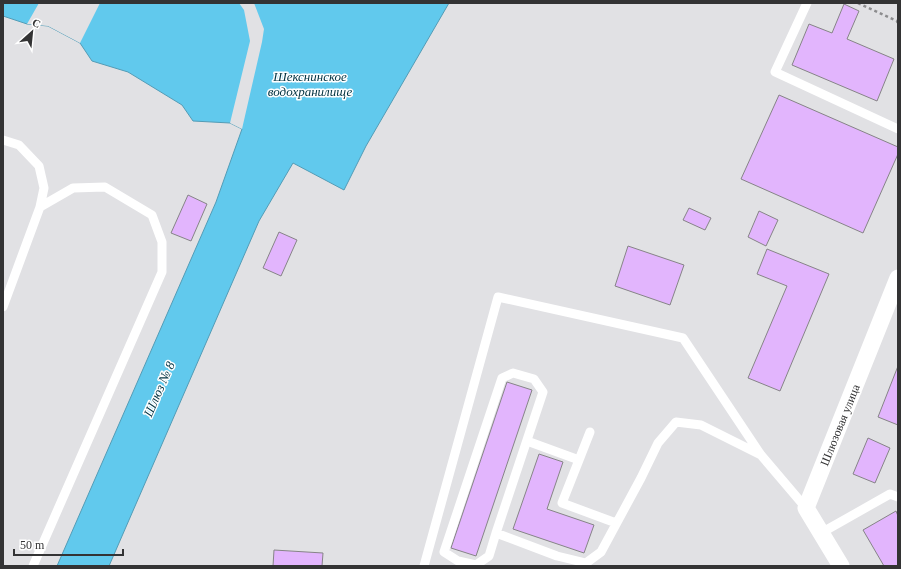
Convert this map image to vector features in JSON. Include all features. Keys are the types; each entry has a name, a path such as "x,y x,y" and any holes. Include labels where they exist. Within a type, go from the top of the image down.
{"street":[{"name":"Шлюзовая улица","path":"806,508 898,278"},
{"path":"806,508 841,566"}],"lane":[{"path":"807,3 775,72 898,129"},
{"path":"3,140 19,145 39,166 44,188 40,207 3,307"},
{"path":"33,566 162,272 162,242 152,215 105,187 73,188 40,207"},
{"path":"424,566 498,297 683,338 761,455 806,508"},
{"path":"513,373 534,379 543,392 528,441 496,533 489,556 476,565 458,562 444,552 502,378 513,373"},
{"path":"496,533 557,556 586,563 601,552 658,443 676,422 701,425 761,455"},
{"path":"590,432 562,503 616,524"},
{"path":"528,441 578,460"},
{"path":"821,533 896,494"}],"path":[{"path":"858,3 898,22"}],"water":[{"name":"Шекснинское водохранилище","path":"3,3 449,3 366,146 344,190 293,163 259,221 109,566 57,566 216,202 242,129 230,123 193,121 182,105 128,72 92,61 80,43 48,26 27,24 3,16"}],"pier":[{"path":"39,3 100,3 80,43 48,26 27,24"},
{"path":"239,3 254,3 264,29 242,129 230,123 250,41 244,10"}],"building":[{"path":"844,4 859,11 847,39 894,59 877,101 792,65 809,24 832,33"},
{"path":"779,95 898,147 898,154 863,233 741,179"},
{"path":"188,195 207,204 191,241 171,233"},
{"path":"689,208 711,218 705,230 683,220"},
{"path":"759,211 778,220 766,246 748,237"},
{"path":"279,232 297,240 281,276 263,268"},
{"path":"628,246 684,265 670,305 615,286"},
{"path":"767,249 829,274 780,391 748,378 787,286 757,274"},
{"path":"898,366 898,425 878,417"},
{"path":"507,382 532,390 476,556 451,548"},
{"path":"868,438 890,448 875,483 853,474"},
{"path":"539,454 563,462 547,509 594,525 584,553 513,529"},
{"path":"896,511 898,516 898,566 884,566 863,530"},
{"path":"274,550 323,553 322,566 273,566"}],"water label":[{"name":"Шлюз № 8","path":"159,389"}]}
